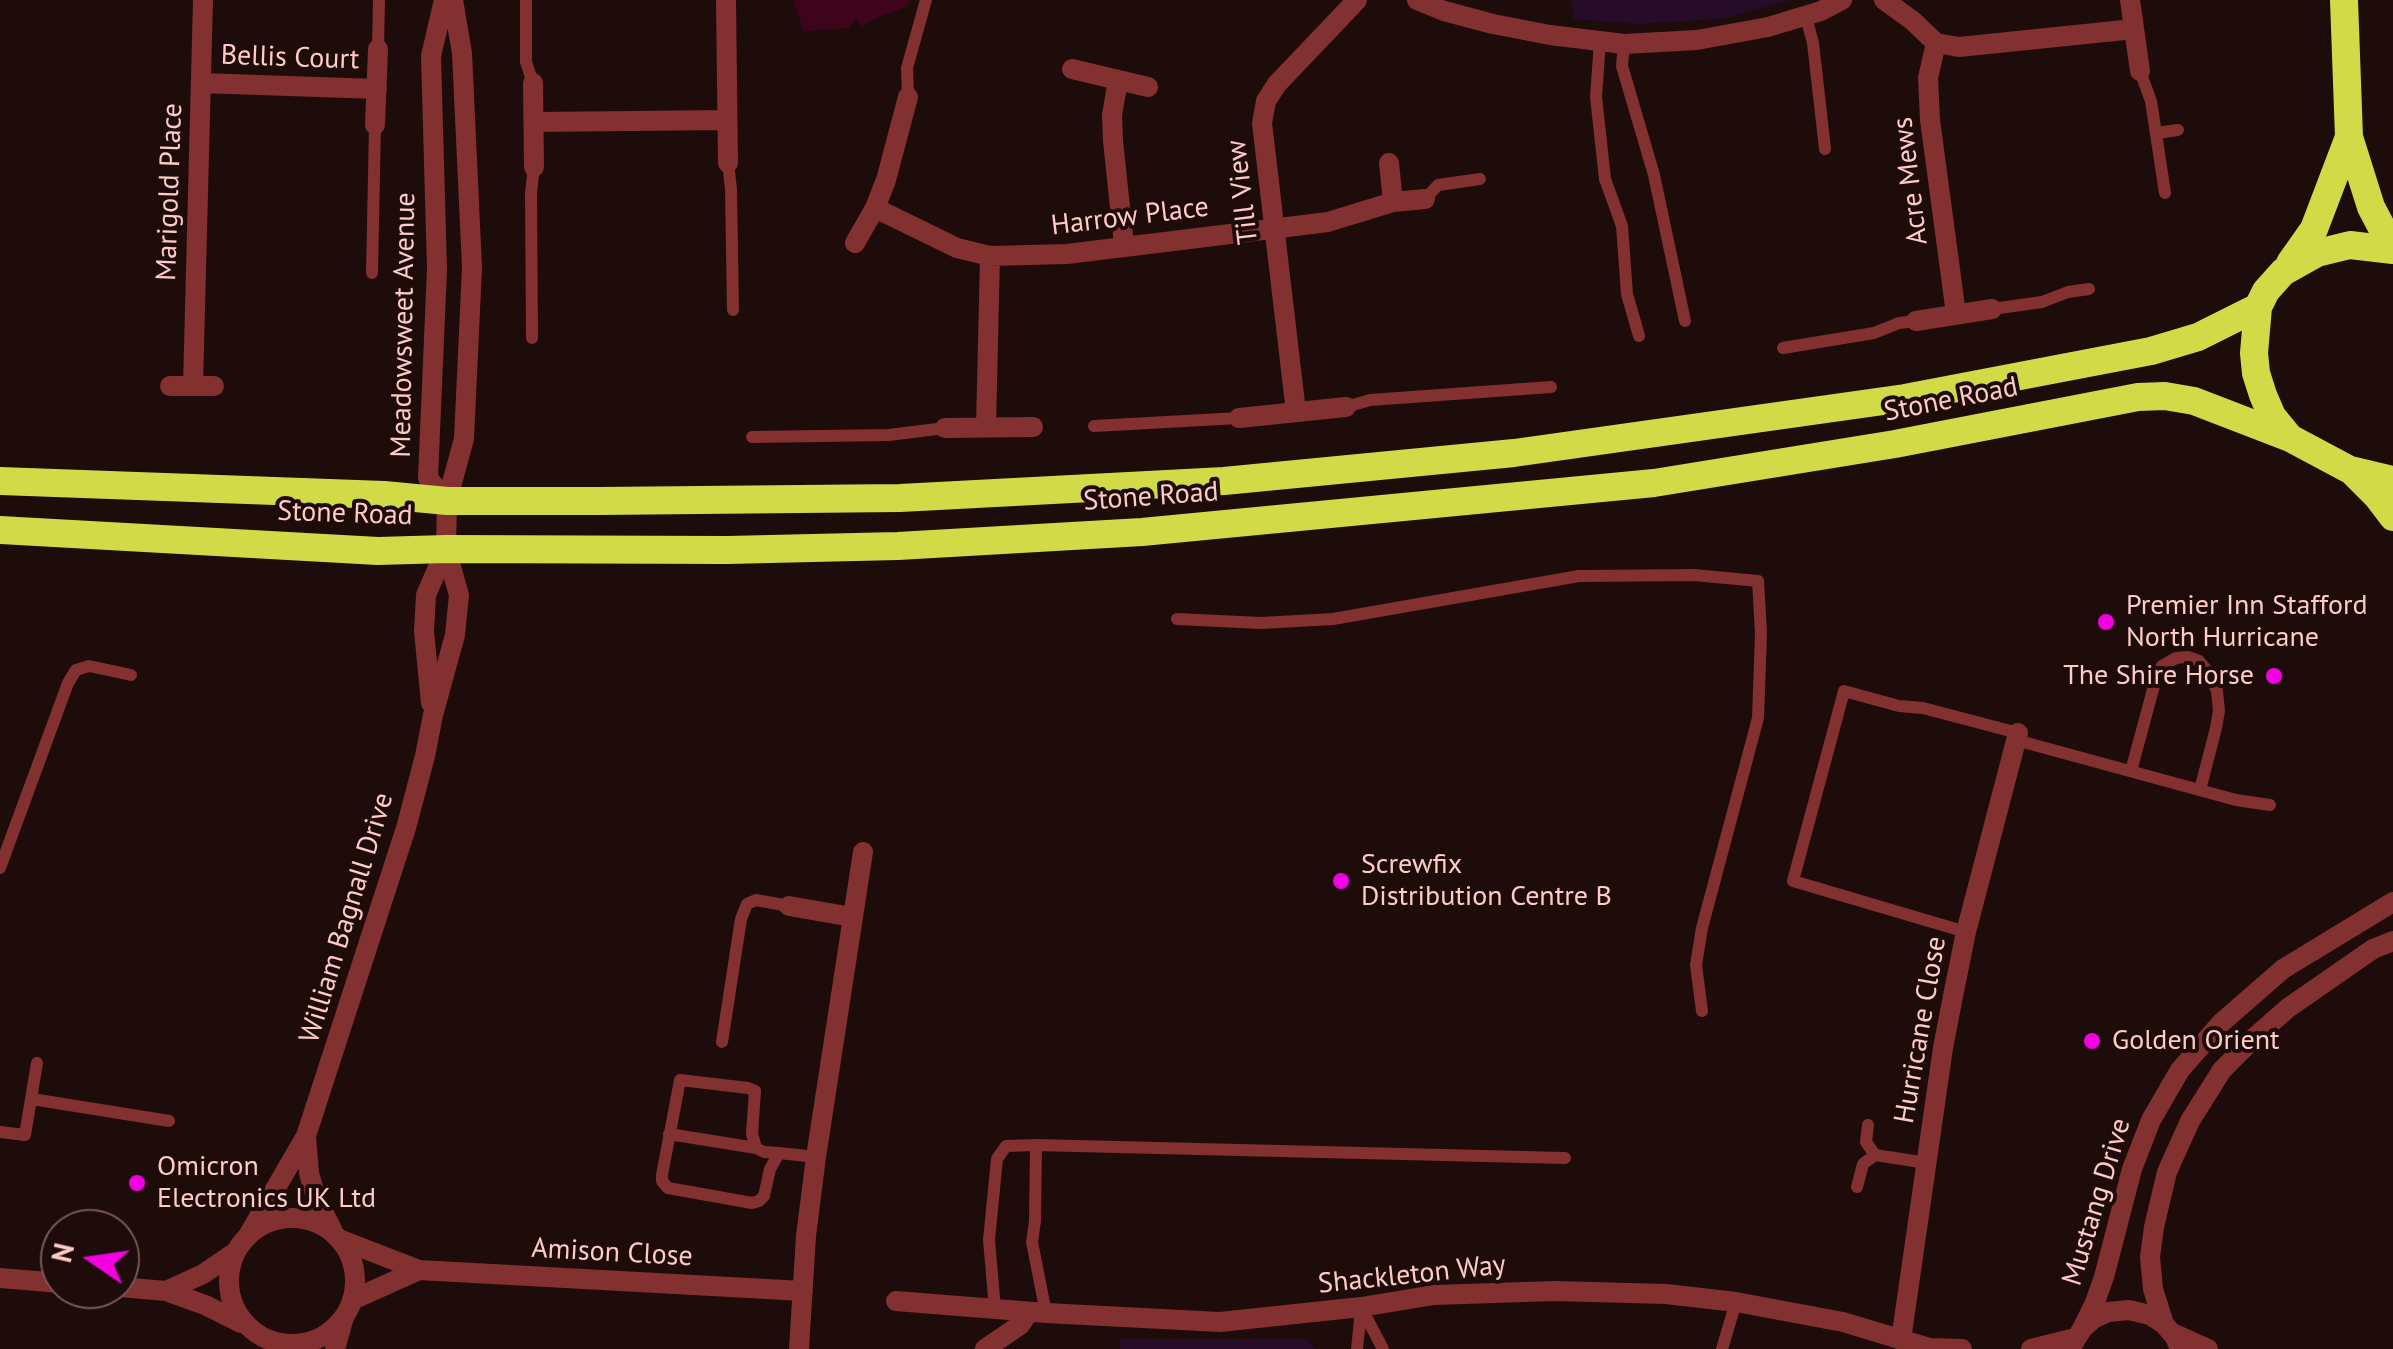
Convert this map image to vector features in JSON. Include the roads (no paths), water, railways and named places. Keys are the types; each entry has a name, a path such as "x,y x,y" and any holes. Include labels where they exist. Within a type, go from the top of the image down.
{"highway":[{"path":"2344,0 2349,136 2371,207 2393,240"},
{"path":"2290,438 2272,416 2256,372 2258,307 2314,229 2349,136"},
{"path":"2283,272 2318,253 2350,245 2393,250"},
{"name":"Stone Road","path":"0,481 384,495 447,501 900,498 1224,480 1514,453 1905,398 2151,351 2198,337 2258,307"},
{"name":"Stone Road","path":"0,530 378,551 898,546 1124,533 1654,483 1895,444 2138,397 2164,396 2194,401 2290,438 2350,470"},
{"path":"2350,470 2393,480"},
{"path":"2350,470 2378,496 2393,517"}],"street":[{"name":"Marigold Place","path":"170,386 203,386 202,0"},
{"name":"Meadowsweet Avenue","path":"444,0 432,56 437,269 428,478 447,501"},
{"name":"Meadowsweet Avenue","path":"447,501 464,439 472,267 462,54 453,0"},
{"path":"726,0 728,163"},
{"name":"Till View","path":"1296,412 1262,123 1266,101 1277,84 1357,0"},
{"path":"1417,0 1492,24 1624,44 1697,40 1768,27 1806,17 1842,0"},
{"path":"1884,0 1936,42 1959,47 2134,28"},
{"path":"2130,0 2140,71"},
{"name":"Acre Mews","path":"1936,42 1928,78 1930,120 1956,314"},
{"name":"Bellis Court","path":"375,125 378,49"},
{"path":"1072,69 1148,87"},
{"path":"1118,80 1112,128 1124,245"},
{"name":"Bellis Court","path":"201,83 376,88"},
{"path":"533,83 534,167"},
{"path":"855,243 886,180 908,97"},
{"path":"534,122 727,120"},
{"path":"1389,163 1393,202"},
{"name":"Harrow Place","path":"875,208 957,248 990,256 1067,254 1328,222 1393,202 1425,199"},
{"path":"986,427 990,256"},
{"path":"1916,321 1992,309"},
{"path":"1239,418 1346,406"},
{"path":"946,428 1034,427"},
{"path":"446,549 447,501"},
{"name":"William Bagnall Drive","path":"249,1234 306,1136 400,845 455,635 459,595 446,549"},
{"name":"William Bagnall Drive","path":"432,714 424,631 426,595 446,549"},
{"name":"Hurricane Close","path":"1901,1340 1943,1048 1966,932 2017,737"},
{"path":"799,1349 816,1157 863,852"},
{"name":"Mustang Drive","path":"2076,1339 2104,1278 2132,1169 2151,1120 2180,1070 2221,1022 2284,969 2393,902"},
{"path":"789,906 852,916"},
{"name":"Mustang Drive","path":"2171,1335 2153,1289 2150,1257 2167,1172 2190,1121 2222,1070 2255,1037 2288,1008 2393,940"},
{"name":"Mustang Drive","path":"2338,975 2393,956"},
{"name":"William Bagnall Drive","path":"306,1136 316,1198 336,1236"},
{"path":"166,1291 203,1274 234,1253 258,1226 276,1218 316,1221 348,1250 355,1274 334,1349"},
{"name":"Amison Close","path":"336,1236 419,1270 803,1290"},
{"path":"234,1253 228,1271 228,1290 234,1309 260,1337"},
{"name":"Amison Close","path":"348,1308 419,1270"},
{"path":"0,1278 40,1281"},
{"path":"140,1289 166,1291 205,1305 260,1337 281,1344 301,1344 320,1338 336,1326 348,1308"},
{"name":"Shackleton Way","path":"896,1300 1220,1322 1434,1295 1555,1291 1666,1294 1736,1302 1842,1322 1931,1348 1962,1349"},
{"path":"2031,1349 2076,1339 2104,1314 2118,1310 2150,1315 2171,1335 2208,1349"},
{"path":"985,1349 1038,1312"}],"lane":[{"path":"378,49 379,0"},
{"path":"526,0 526,62 533,83"},
{"path":"908,97 907,68 926,0"},
{"path":"1806,17 1813,43 1825,149"},
{"path":"1600,41 1596,96 1605,179 1622,226 1627,294 1639,336"},
{"path":"1624,44 1622,66 1654,175 1685,321"},
{"path":"2140,71 2158,133 2165,193"},
{"path":"372,272 375,125"},
{"path":"2158,133 2178,130"},
{"path":"728,163 734,310"},
{"path":"532,338 534,167"},
{"path":"1425,199 1438,185 1480,179"},
{"path":"1992,309 2042,302 2089,289"},
{"path":"1783,348 1874,334 1916,321"},
{"path":"1346,406 1370,400 1551,387"},
{"path":"1094,426 1239,418"},
{"path":"752,437 889,435 946,428"},
{"path":"1177,619 1261,623 1333,619 1579,576 1694,575 1758,581 1758,718 1702,928 1696,965 1702,1011"},
{"path":"2131,771 2162,666 2188,657 2199,661 2209,672 2217,691 2219,711 2200,790"},
{"path":"0,868 68,682 76,670 89,666 131,676"},
{"path":"1966,932 1793,881 1844,691 1923,708 2131,771 2270,806"},
{"path":"722,1042 747,904 756,900 789,906"},
{"path":"0,1132 26,1135 37,1063"},
{"path":"756,1148 752,1134 754,1091 680,1080 662,1181 668,1188 752,1203 764,1196 770,1168 780,1152"},
{"path":"32,1099 169,1121"},
{"path":"1868,1125 1866,1142 1874,1155"},
{"path":"669,1134 764,1152 816,1157"},
{"path":"1036,1145 1032,1242 1038,1312"},
{"path":"995,1309 990,1240 996,1159 1006,1146 1564,1158"},
{"path":"1857,1187 1863,1164 1874,1155 1926,1163"},
{"path":"1722,1349 1736,1302"},
{"path":"1357,1349 1361,1307"},
{"path":"1361,1307 1383,1349"}],"place":[{"name":"Premier Inn Stafford North Hurricane","path":"2106,622"},
{"name":"The Shire Horse","path":"2274,676"},
{"name":"Screwfix Distribution Centre B","path":"1341,881"},
{"name":"Golden Orient","path":"2092,1041"},
{"name":"Omicron Electronics UK Ltd","path":"137,1183"}]}
